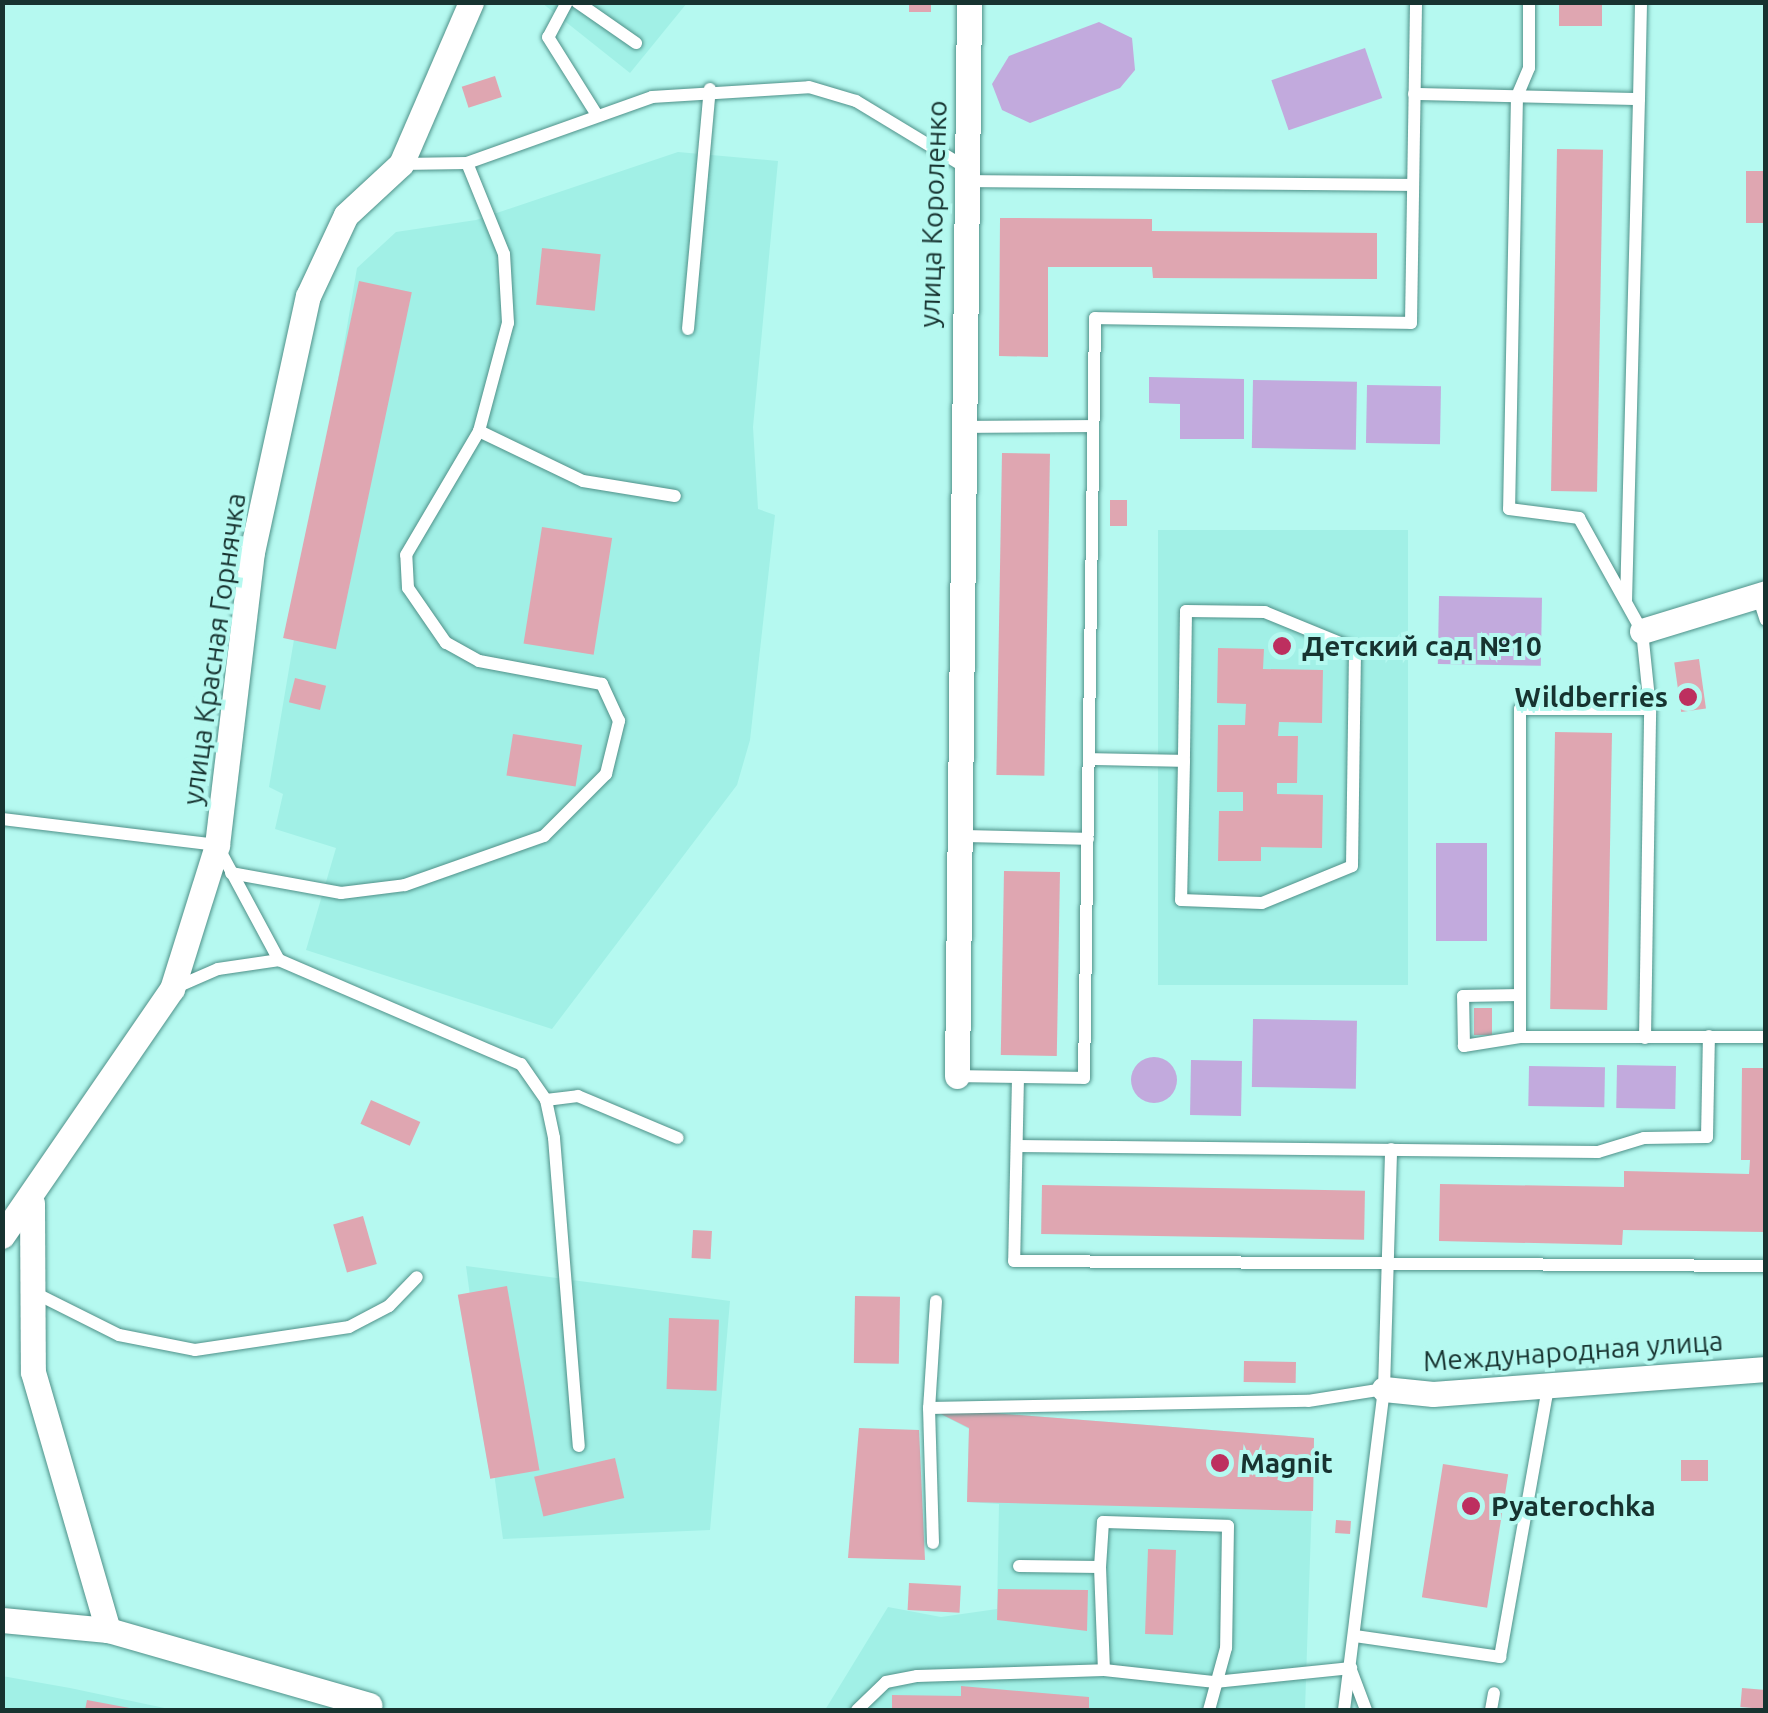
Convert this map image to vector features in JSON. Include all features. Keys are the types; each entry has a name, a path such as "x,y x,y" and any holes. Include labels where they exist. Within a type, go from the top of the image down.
{"street":[{"name":"улица Красная Горнячка","path":"2,1236 32,1203 172,989 218,845 252,552 308,296 346,215 400,164 472,2"},
{"name":"улица Короленко","path":"957,1076 960,836 957,427 969,2"},
{"path":"1642,631 1763,603"},
{"path":"32,1203 26,1289 54,1462 108,1630"},
{"name":"Международная улица","path":"1384,1389 1433,1394 1549,1380 1766,1369"},
{"path":"2,1620 108,1630 368,1708"}],"lane":[{"path":"566,2 548,37 594,112"},
{"path":"578,2 636,44"},
{"path":"957,1076 1084,1078 1095,318 1411,322 1416,2"},
{"path":"1529,2 1529,68 1516,96 1509,509 1579,518 1642,631 1650,709 1645,1038"},
{"path":"1626,602 1641,2"},
{"path":"400,164 467,163 594,112 710,89 825,92 965,174 1413,185"},
{"path":"688,329 710,89"},
{"path":"1414,94 1639,99"},
{"path":"232,872 341,893 405,885 544,836 606,774 618,721 602,684 479,661 446,643 408,588 406,554 478,430 508,324 504,254 467,163"},
{"path":"957,427 1093,426"},
{"path":"478,430 583,481 675,496"},
{"path":"1186,611 1265,612 1355,649 1352,866 1262,903 1181,900 1184,761 1186,611"},
{"path":"1520,1037 1520,709 1650,709"},
{"path":"1089,760 1184,761"},
{"path":"2,819 218,845 279,960"},
{"path":"960,836 1088,839"},
{"path":"172,989 218,969 279,960 521,1064 546,1100 579,1446"},
{"path":"1520,995 1463,996 1464,1046 1520,1037 1766,1037"},
{"path":"1017,1146 1598,1152 1644,1138 1707,1137 1708,1036"},
{"path":"1018,1077 1014,1260 1387,1269 1766,1266"},
{"path":"546,1100 578,1096 678,1138"},
{"path":"1344,1710 1384,1389 1391,1149"},
{"path":"26,1289 119,1334 195,1350 349,1327 417,1276"},
{"path":"933,1543 929,1408 936,1301"},
{"path":"1355,1636 1500,1657 1549,1380"},
{"path":"929,1408 1308,1401 1384,1389"},
{"path":"1104,1670 1100,1567 1103,1522 1228,1526 1226,1648 1208,1710"},
{"path":"1019,1566 1100,1567"},
{"path":"857,1710 886,1682 917,1676 1104,1670 1215,1682 1351,1668"},
{"path":"1351,1668 1366,1710"},
{"path":"1491,1710 1494,1693"}],"shaded area":[{"path":"542,3 687,3 630,73"},
{"path":"1099,22 1132,38 1135,70 1120,88 1030,123 1002,110 992,84 1009,56"},
{"path":"1365,48 1382,98 1289,130 1271,80"},
{"path":"678,152 778,161 753,427 758,509 775,515 750,740 737,785 552,1029 306,950 336,848 275,829 283,794 269,787 357,268 396,232 476,220"},
{"path":"1149,377 1244,379 1244,439 1180,439 1180,404 1149,403"},
{"path":"1253,380 1357,382 1356,450 1252,448"},
{"path":"1367,385 1441,386 1440,444 1366,443"},
{"name":"Детский сад №10","path":"1158,530 1408,530 1408,985 1158,985"},
{"path":"1439,596 1542,598 1541,666 1438,664"},
{"path":"1436,843 1487,843 1487,941 1436,941"},
{"path":"1253,1019 1357,1021 1356,1089 1252,1087"},
{"path":"1154,1057 1171,1063 1177,1080 1171,1097 1154,1103 1137,1097 1131,1080 1137,1063"},
{"path":"1191,1060 1242,1061 1241,1116 1190,1115"},
{"path":"1617,1065 1676,1066 1675,1109 1616,1108"},
{"path":"1529,1066 1605,1067 1604,1107 1528,1106"},
{"path":"466,1266 730,1301 710,1530 503,1539"},
{"path":"929,1408 1314,1438 1305,1710 825,1710 888,1607 941,1617 997,1609 999,1504 967,1502 969,1429"},
{"path":"2,1676 70,1688 174,1710 3,1710"}],"building":[{"path":"909,2 931,2 931,12 909,12"},
{"path":"1559,2 1602,2 1602,26 1559,26"},
{"path":"495,76 502,97 469,108 462,87"},
{"path":"1557,149 1603,150 1597,492 1551,491"},
{"path":"1746,171 1766,171 1766,223 1746,223"},
{"path":"1000,218 1152,219 1152,231 1377,233 1377,279 1153,278 1152,267 1048,267 1048,357 999,356"},
{"path":"542,248 601,254 595,311 536,305"},
{"path":"359,281 412,292 336,649 283,638"},
{"path":"1002,453 1050,454 1044,776 996,775"},
{"path":"1110,500 1127,500 1127,526 1110,526"},
{"path":"542,527 612,538 594,655 524,644"},
{"path":"1218,648 1264,649 1263,669 1323,670 1322,723 1279,722 1278,736 1298,736 1297,783 1277,783 1277,794 1323,795 1322,848 1261,847 1261,861 1218,861 1219,811 1243,811 1243,792 1217,792 1218,725 1245,725 1246,704 1217,703"},
{"path":"1699,659 1706,709 1681,712 1674,662"},
{"path":"295,678 326,686 320,710 289,702"},
{"path":"1555,732 1612,733 1607,1010 1550,1009"},
{"path":"513,734 582,745 576,786 506,775"},
{"path":"1004,871 1060,872 1057,1056 1001,1055"},
{"path":"1474,1008 1492,1008 1492,1035 1474,1035"},
{"path":"1742,1068 1766,1068 1766,1232 1623,1230 1622,1245 1439,1241 1440,1184 1624,1187 1624,1171 1749,1174 1750,1160 1741,1160"},
{"path":"371,1100 420,1122 410,1146 360,1124"},
{"path":"1042,1185 1365,1191 1364,1240 1041,1234"},
{"path":"363,1216 377,1264 347,1273 333,1225"},
{"path":"693,1230 712,1231 711,1259 692,1258"},
{"path":"507,1286 539,1470 490,1479 458,1295"},
{"path":"855,1296 900,1297 899,1364 854,1363"},
{"path":"669,1318 719,1320 716,1391 667,1389"},
{"path":"1244,1361 1296,1362 1296,1383 1244,1382"},
{"path":"929,1408 1314,1438 1313,1511 967,1502 969,1428"},
{"path":"859,1428 919,1430 925,1560 848,1558"},
{"path":"615,1458 624,1498 543,1517 534,1477"},
{"path":"1681,1460 1708,1460 1708,1481 1681,1481"},
{"path":"1443,1464 1508,1474 1487,1608 1422,1597"},
{"path":"1336,1520 1351,1521 1350,1534 1335,1533"},
{"path":"1148,1549 1176,1550 1173,1635 1145,1634"},
{"path":"909,1583 961,1586 960,1613 908,1610"},
{"path":"998,1589 1088,1590 1087,1631 997,1620"},
{"path":"961,1686 1089,1697 1089,1710 892,1710 892,1695 961,1696"},
{"path":"1742,1688 1766,1690 1764,1709 1740,1707"},
{"path":"87,1700 135,1709 135,1710 85,1710"}],"place":[{"name":"Детский сад №10","path":"1282,646"},
{"name":"Wildberries","path":"1688,697"},
{"name":"Magnit","path":"1220,1463"},
{"name":"Pyaterochka","path":"1471,1506"}]}
